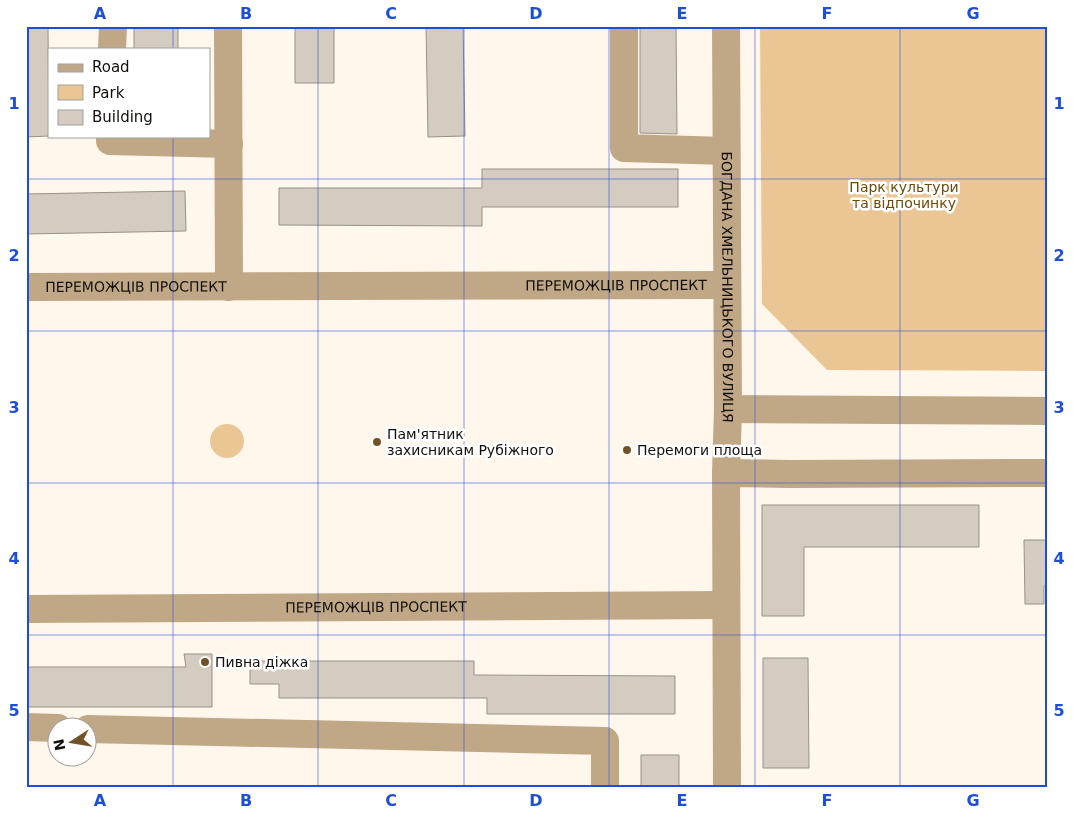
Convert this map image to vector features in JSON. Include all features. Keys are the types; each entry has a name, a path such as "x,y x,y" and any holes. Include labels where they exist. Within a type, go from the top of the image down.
{"street":[{"path":"112,48 113,26"},
{"path":"228,26 230,286"},
{"path":"624,26 624,148 726,150"},
{"name":"БОГДАНА ХМЕЛЬНИЦЬКОГО ВУЛИЦЯ","path":"726,26 727,788"},
{"path":"110,138 110,141 229,144"},
{"name":"ПЕРЕМОЖЦІВ ПРОСПЕКТ","path":"26,287 726,284"},
{"path":"728,409 1047,410"},
{"path":"726,473 1047,473"},
{"name":"ПЕРЕМОЖЦІВ ПРОСПЕКТ","path":"26,609 726,605"},
{"path":"26,727 48,728"},
{"path":"98,729 605,741 605,788"}],"green space":[{"name":"Парк культури та відпочинку","path":"760,26 1047,26 1047,371 827,370 762,304"},
{"path":"227,424 234,425 239,429 243,434 243,448 239,453 234,457 227,458 220,457 215,453 211,448 210,441 211,434 215,429 220,425"}],"building":[{"path":"26,26 48,26 48,136 26,137"},
{"path":"134,26 178,26 178,48 134,48"},
{"path":"295,26 334,26 334,83 295,83"},
{"path":"426,26 463,26 465,136 428,137"},
{"path":"640,26 676,26 677,134 640,133"},
{"path":"482,169 678,169 678,207 482,207 482,226 279,225 279,188 482,188"},
{"path":"185,191 186,231 26,234 26,194"},
{"path":"762,505 979,505 979,547 804,547 804,616 762,616"},
{"path":"1024,540 1047,540 1047,586 1044,586 1044,604 1025,604"},
{"path":"184,654 212,654 212,707 26,707 26,667 186,667"},
{"path":"763,658 808,658 809,768 763,768"},
{"path":"250,661 474,661 474,675 675,676 675,714 487,714 487,698 279,698 279,684 250,684"},
{"path":"641,755 679,755 679,788 641,788"}],"place":[{"name":"Пам'ятник захисникам Рубіжного","path":"377,442"},
{"name":"Перемоги площа","path":"627,450"},
{"name":"Пивна діжка","path":"205,662"}]}
